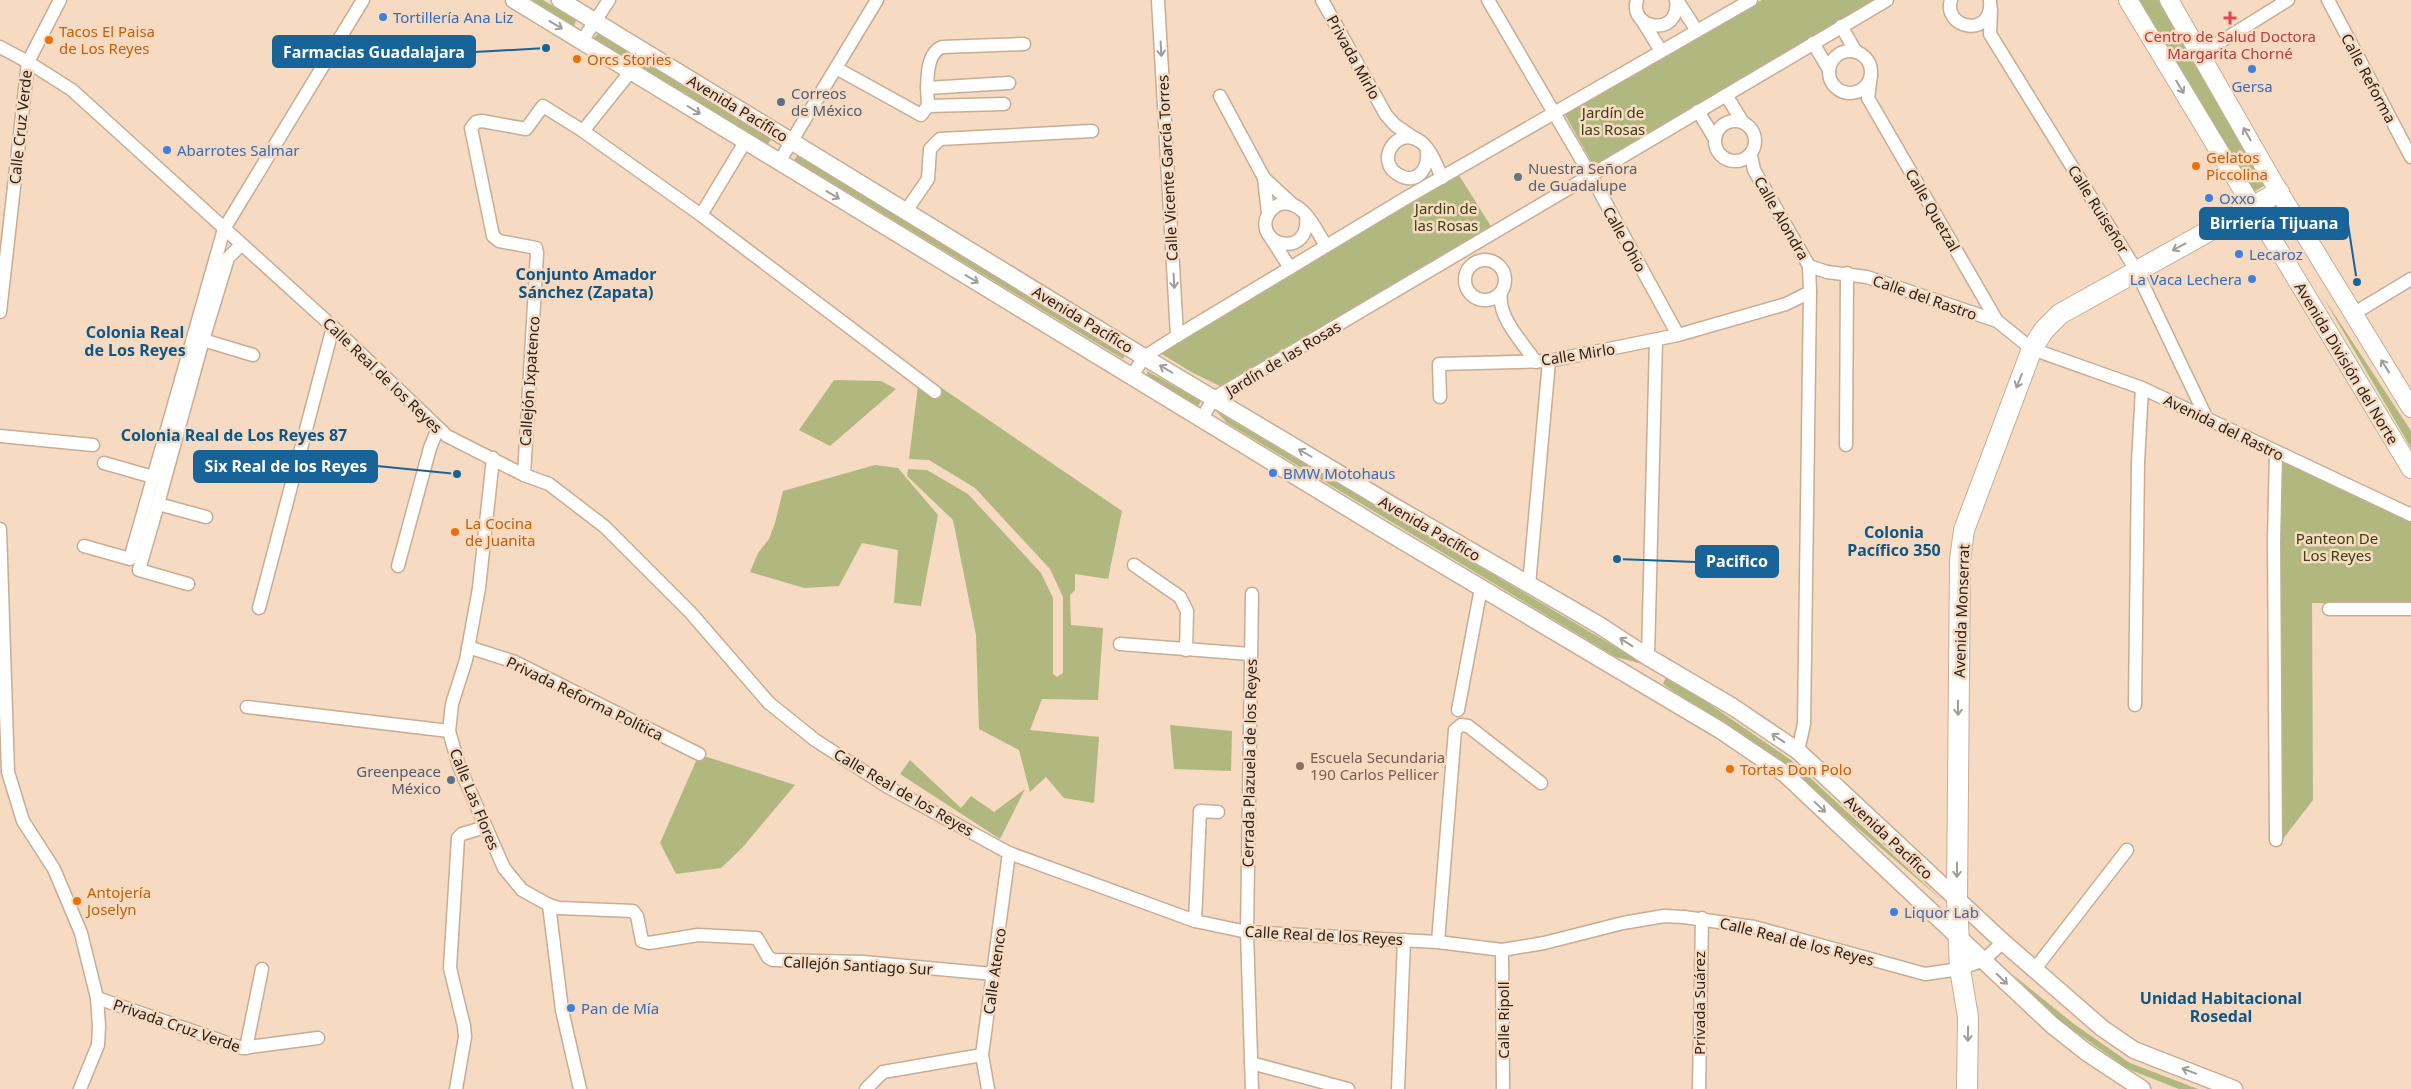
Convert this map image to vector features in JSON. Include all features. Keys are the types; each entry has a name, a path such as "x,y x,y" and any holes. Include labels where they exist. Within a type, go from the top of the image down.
{"main road":[{"name":"Avenida División del Norte","path":"2128,0 2252,208 2411,468"},
{"name":"Avenida División del Norte","path":"2169,0 2279,192 2411,408"},
{"name":"Avenida Monserrat","path":"1967,1089 1968,1017 1960,970 1957,934 1960,560 1964,530 2032,350 2044,330 2060,314 2279,192"}],"street":[{"path":"28,62 60,0"},
{"path":"84,546 130,559 224,229 363,0"},
{"name":"Avenida Pacífico","path":"514,0 1480,588 1645,683 1720,730 1785,774 2065,1036 2142,1089"},
{"name":"Avenida Pacífico","path":"560,0 1144,357 1599,625 1732,707 1798,751 2003,942 2102,1028 2134,1050 2234,1089"},
{"path":"582,41 609,0"},
{"path":"779,162 877,0"},
{"name":"Calle Vicente García Torres","path":"1158,0 1176,336"},
{"name":"Privada Mirlo","path":"1322,0 1386,115 1390,128 1390,147"},
{"name":"Calle Ohio","path":"1488,0 1591,176 1678,335"},
{"path":"1637,0 1637,12 1661,51"},
{"path":"1642,20 1652,26 1663,26 1672,20 1678,9 1677,0"},
{"path":"1677,0 1697,31"},
{"path":"1132,376 1144,357 1176,336 1406,198 1751,0"},
{"name":"Jardín de las Rosas","path":"1202,418 1214,398 1887,0"},
{"path":"1944,0 1951,6 1956,21 1990,34 1991,4"},
{"path":"2201,54 2288,0"},
{"name":"Calle Reforma","path":"2328,0 2411,157"},
{"path":"1965,26 1977,25 1986,19 1991,4"},
{"path":"1841,26 1856,52"},
{"name":"Calle Ruiseñor","path":"1990,34 2136,270 2207,419"},
{"path":"1813,43 1828,68 1830,80 1836,88 1868,98 1871,75 1870,66 1865,57 1856,52 1847,51 1839,55 1828,68"},
{"path":"836,68 916,115 924,113 928,106 927,88 932,54 936,50 942,47 1024,44"},
{"name":"Calle Real de los Reyes","path":"0,48 28,62 72,90 333,327 447,436 524,475 549,484 605,527 690,612 769,703 800,728 888,787 1009,853 1195,921 1247,932 1438,942 1502,950 1656,918 1702,918 1754,927 1926,974 1960,970 1984,960 2003,942"},
{"name":"Calle Cruz Verde","path":"0,304 28,62"},
{"path":"583,131 631,71"},
{"path":"1845,92 1856,92 1866,86 1871,75"},
{"path":"927,88 1009,83"},
{"path":"1726,95 1742,121"},
{"path":"1220,96 1264,178 1292,204 1300,208 1326,246"},
{"name":"Calle Quetzal","path":"1868,98 1997,321"},
{"path":"928,106 1004,104"},
{"name":"Callejón Ixpatenco","path":"524,475 537,253 536,248 499,241 493,236 471,128 476,122 482,121 526,129 543,106 583,131 702,215 935,392"},
{"path":"1698,112 1715,139"},
{"name":"Privada Mirlo","path":"1386,115 1395,125 1414,138"},
{"path":"1733,120 1742,121 1750,126 1756,135 1756,146 1746,158 1732,161 1722,157 1716,149 1715,139 1718,130 1724,124 1733,120"},
{"path":"906,211 928,179 930,149 940,139 1092,131"},
{"path":"1406,198 1388,164 1387,156 1390,147 1396,140 1405,137 1414,138 1422,142 1442,178"},
{"path":"702,215 745,142"},
{"path":"1393,172 1403,178 1414,177 1424,171 1428,161 1427,150"},
{"name":"Calle Alondra","path":"1746,158 1809,266"},
{"path":"1264,178 1268,213 1265,222 1266,230 1290,268"},
{"path":"1268,213 1275,206 1283,203 1292,204"},
{"path":"1271,238 1281,244 1292,244 1302,237 1307,227 1306,216"},
{"path":"1480,241 1491,260"},
{"path":"188,584 139,570 203,340 228,258 241,244"},
{"path":"1452,258 1464,278 1471,296 1480,300 1491,300 1501,293 1506,284 1505,274 1500,265 1491,260 1482,259 1474,262 1467,269 1464,278"},
{"path":"1798,751 1804,724 1809,266"},
{"name":"Calle del Rastro","path":"1809,266 1827,272 1867,277 1997,321 2032,350"},
{"path":"1846,445 1847,273"},
{"path":"2354,314 2411,279"},
{"path":"1678,335 1786,304 1810,292"},
{"name":"Calle Mirlo","path":"1501,293 1500,300 1503,313"},
{"name":"Calle Mirlo","path":"1480,300 1503,313 1543,362 1678,335"},
{"path":"259,608 333,327"},
{"path":"203,340 253,355"},
{"path":"1645,683 1653,660 1656,340"},
{"name":"Avenida del Rastro","path":"2032,350 2142,388 2411,515"},
{"path":"1440,397 1439,364 1543,362 1529,585"},
{"path":"2135,705 2142,388"},
{"path":"398,566 430,448 438,428"},
{"path":"0,436 93,445"},
{"path":"2276,452 2274,540 2276,840"},
{"name":"Calle Las Flores","path":"493,458 479,588 468,647 455,691 449,731 459,766 504,868 522,890 549,905"},
{"path":"104,463 153,477"},
{"path":"158,504 206,518"},
{"path":"0,529 8,772 23,821 54,869 81,933 96,998 99,1026 98,1045 80,1089"},
{"path":"1134,565 1180,597 1187,611 1186,650"},
{"path":"1458,710 1480,588"},
{"name":"Cerrada Plazuela de los Reyes","path":"1252,594 1247,932 1252,1089"},
{"path":"2329,609 2411,609"},
{"path":"1120,644 1250,654"},
{"name":"Privada Reforma Política","path":"468,647 515,662 699,754"},
{"path":"247,707 449,731"},
{"path":"1438,942 1455,730 1461,725 1468,726 1541,784"},
{"path":"1195,921 1200,811 1218,812"},
{"path":"456,1089 465,1037 450,968 458,838 462,834 485,827"},
{"path":"2034,970 2127,850"},
{"name":"Calle Atenco","path":"988,1089 982,1055 1009,853"},
{"path":"549,905 562,1010 578,1088"},
{"name":"Callejón Santiago Sur","path":"549,905 559,908 633,911 642,941 649,943 698,935 757,938 768,957 773,960 864,962 993,974"},
{"name":"Privada Suárez","path":"1698,1089 1702,918"},
{"path":"1398,1089 1404,940"},
{"name":"Calle Ripoll","path":"1502,950 1504,1089"},
{"path":"246,1048 262,969"},
{"name":"Privada Cruz Verde","path":"96,998 246,1048 318,1038"},
{"path":"866,1089 884,1072 982,1055"},
{"path":"1251,1063 1348,1089"}],"green space":[{"path":"528,0 543,0 576,20 574,27"},
{"name":"Jardín de las Rosas","path":"1762,0 1880,0 1596,170 1563,111"},
{"path":"2138,0 2158,0 2267,184 2252,193"},
{"path":"599,33 771,139 767,146 593,39"},
{"path":"798,155 1125,355 1123,359 794,160"},
{"name":"Jardin de las Rosas","path":"1457,172 1492,228 1224,388 1193,373 1160,353"},
{"path":"2323,297 2411,431 2411,448"},
{"path":"914,369 1122,511 1108,579 1075,574 1075,590 1070,595 1071,625 1103,628 1098,700 1042,699 1030,730 1099,737 1094,803 1064,798 1046,777 1030,792 1019,750 979,729 976,635 953,520 907,476 908,469 927,470 968,494 1041,573 1053,598 1053,674 1057,677 1063,673 1063,597 1050,569 975,488 929,460 909,459 918,386"},
{"path":"1147,371 1201,401 1198,406 1148,379"},
{"path":"834,380 881,381 896,389 830,446 799,430"},
{"path":"1216,411 1646,665 1616,657 1227,423"},
{"name":"Panteon De Los Reyes","path":"2280,459 2411,520 2411,604 2312,603 2313,800 2283,839"},
{"path":"875,465 898,468 938,515 921,606 894,603 898,550 862,543 839,586 804,588 750,572 758,553 769,539 783,491"},
{"path":"1667,675 1791,760 1943,901 1786,767 1663,684"},
{"path":"1170,725 1232,731 1231,771 1174,769"},
{"path":"704,756 795,785 742,848 721,868 676,874 660,843 697,759"},
{"path":"910,760 961,808 971,796 994,812 1025,789 1000,839 900,774"},
{"path":"2012,974 2074,1024 2130,1063 2198,1089 2179,1089 2128,1069 2059,1020"}],"place":[{"name":"Tortillería Ana Liz","path":"383,17"},
{"name":"Centro de Salud Doctora Margarita Chorné","path":"2230,18"},
{"name":"Tacos El Paisa de Los Reyes","path":"49,40"},
{"name":"Farmacias Guadalajara","path":"546,48"},
{"name":"Orcs Stories","path":"577,59"},
{"name":"Gersa","path":"2252,69"},
{"name":"Correos de México","path":"781,102"},
{"name":"Abarrotes Salmar","path":"167,150"},
{"name":"Gelatos Piccolina","path":"2196,166"},
{"name":"Nuestra Señora de Guadalupe","path":"1518,177"},
{"name":"Oxxo","path":"2209,198"},
{"name":"Lecaroz","path":"2239,254"},
{"name":"La Vaca Lechera","path":"2252,279"},
{"name":"Birriería Tijuana","path":"2357,282"},
{"name":"BMW Motohaus","path":"1273,473"},
{"name":"Six Real de los Reyes","path":"457,474"},
{"name":"La Cocina de Juanita","path":"455,532"},
{"name":"Pacifico","path":"1617,559"},
{"name":"Escuela Secundaria 190 Carlos Pellicer","path":"1300,766"},
{"name":"Tortas Don Polo","path":"1730,769"},
{"name":"Greenpeace México","path":"451,780"},
{"name":"Antojería Joselyn","path":"77,901"},
{"name":"Liquor Lab","path":"1894,912"},
{"name":"Pan de Mía","path":"571,1008"}],"district":[{"name":"Conjunto Amador Sánchez (Zapata)","path":"586,283"},
{"name":"Colonia Real de Los Reyes","path":"135,341"},
{"name":"Colonia Real de Los Reyes 87","path":"234,435"},
{"name":"Colonia Pacífico 350","path":"1894,541"},
{"name":"Unidad Habitacional Rosedal","path":"2221,1007"}]}
